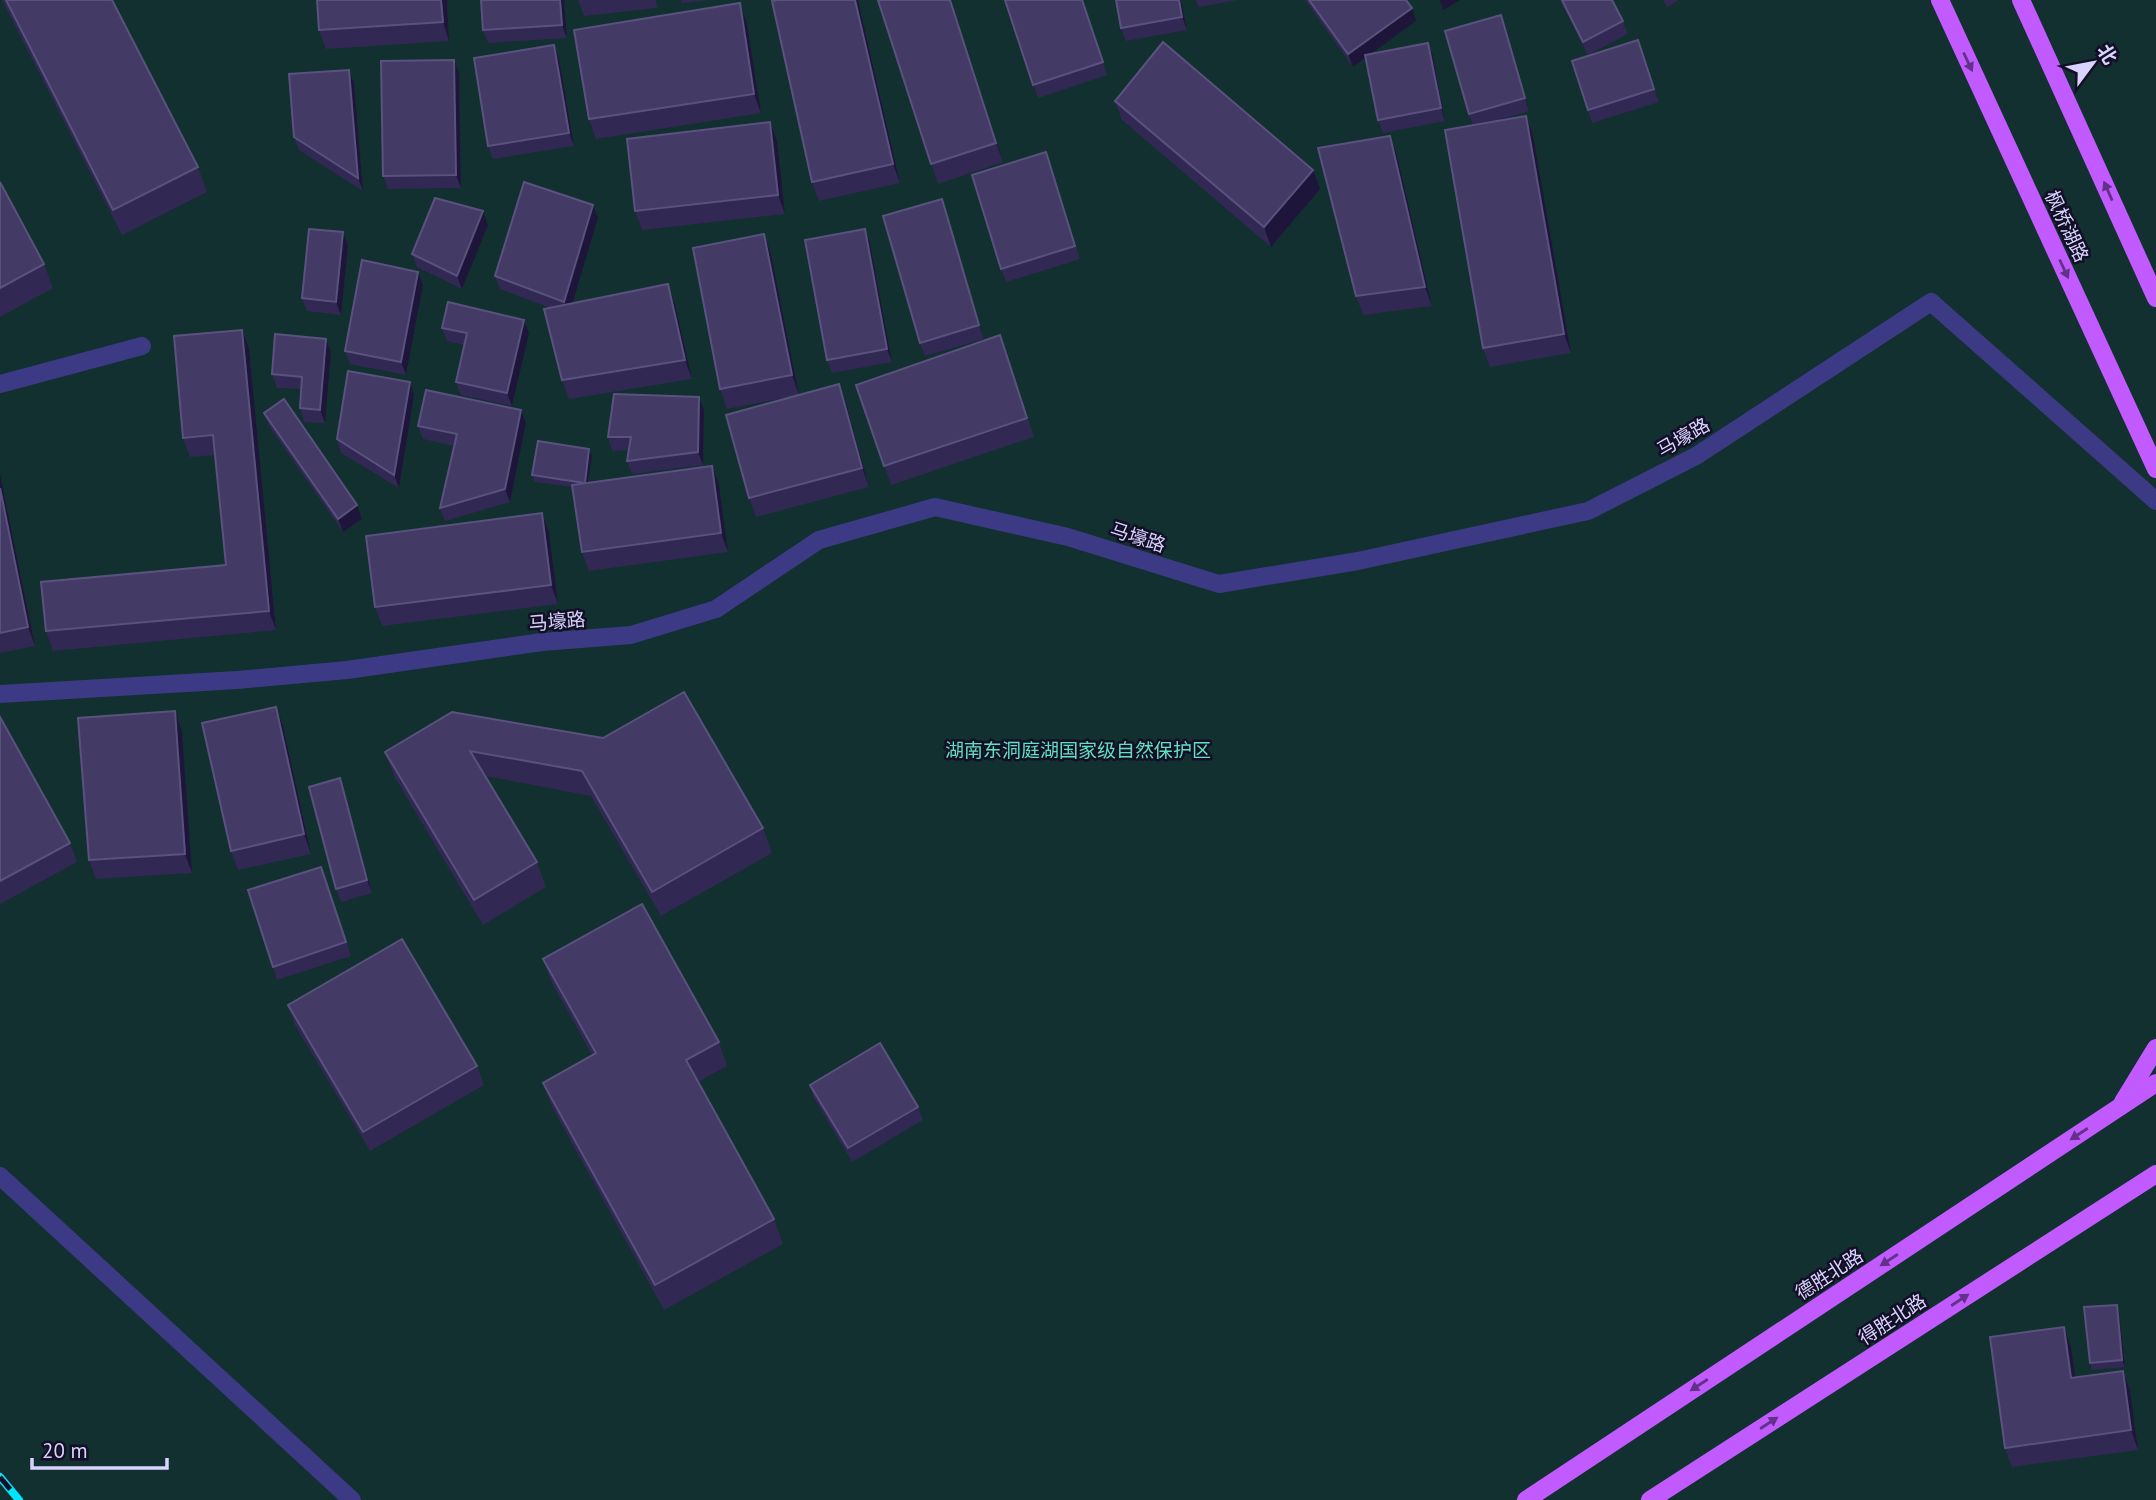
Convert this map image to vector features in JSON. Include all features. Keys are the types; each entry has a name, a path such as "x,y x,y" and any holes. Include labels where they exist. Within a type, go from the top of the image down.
{"main road":[{"name":"枫桥湖路","path":"1940,0 2156,469"},
{"path":"2021,0 2156,298"},
{"path":"2120,1107 2156,1048"},
{"name":"德胜北路","path":"1526,1500 2156,1083"},
{"name":"得胜北路","path":"1650,1500 2156,1174"}],"street":[{"name":"马壕路","path":"0,694 237,680 347,670 542,642 631,635 716,610 819,540 935,507 1068,537 1219,584 1358,561 1588,511 1696,456 1931,302 2156,501"},
{"path":"0,384 142,346"},
{"path":"0,1176 352,1500"}],"green space":[{"name":"湖南东洞庭湖国家级自然保护区","path":"0,0 2156,0 2156,1500 0,1500"}],"building":[{"path":"6,0 112,0 198,167 113,210"},
{"path":"317,0 441,0 443,22 319,30"},
{"path":"481,0 560,0 562,25 483,30"},
{"path":"855,0 893,164 812,182 772,1"},
{"path":"878,0 950,0 996,143 931,164"},
{"path":"1005,0 1082,0 1103,62 1033,85"},
{"path":"1116,0 1179,0 1182,17 1121,28"},
{"path":"1309,0 1406,0 1412,8 1348,54"},
{"path":"1562,0 1612,0 1623,21 1583,42"},
{"path":"740,3 754,94 589,119 574,30"},
{"path":"1501,15 1525,98 1469,114 1445,31"},
{"path":"1638,40 1654,89 1588,110 1572,61"},
{"path":"1163,42 1313,170 1264,227 1115,101"},
{"path":"1428,43 1441,108 1378,120 1365,55"},
{"path":"554,45 569,133 488,146 474,58"},
{"path":"454,60 456,175 383,176 381,61"},
{"path":"349,70 358,178 294,137 289,74"},
{"path":"1526,116 1564,334 1483,348 1445,130"},
{"path":"770,122 778,195 635,211 627,139"},
{"path":"1390,136 1425,287 1356,296 1318,148"},
{"path":"1046,152 1075,246 1001,269 972,175"},
{"path":"0,182 44,264 0,288"},
{"path":"524,182 593,205 564,302 495,276"},
{"path":"435,198 483,211 457,276 412,254"},
{"path":"942,199 979,325 920,343 883,216"},
{"path":"309,229 343,232 336,302 302,298"},
{"path":"865,229 887,349 827,360 805,240"},
{"path":"764,234 792,375 720,389 693,248"},
{"path":"362,260 418,272 401,362 345,351"},
{"path":"668,284 685,360 562,380 544,309"},
{"path":"448,302 524,320 507,393 456,382 467,333 442,328"},
{"path":"242,330 269,611 46,631 41,582 226,565 213,435 183,438 174,336"},
{"path":"275,334 326,339 320,410 300,408 302,377 272,374"},
{"path":"1000,335 1027,418 884,466 856,385"},
{"path":"348,371 410,382 394,475 337,439"},
{"path":"839,384 862,468 749,498 726,415"},
{"path":"426,390 521,410 505,489 440,508 457,434 418,426"},
{"path":"614,394 699,397 698,452 627,461 631,437 608,437"},
{"path":"284,399 357,505 338,519 264,413"},
{"path":"538,441 589,449 585,483 532,475"},
{"path":"712,466 721,533 582,552 572,485"},
{"path":"0,488 28,627 0,633"},
{"path":"542,513 551,585 375,607 366,536"},
{"path":"684,692 763,828 652,892 582,771 470,751 537,862 474,900 385,752 452,712 603,738"},
{"path":"276,707 304,834 231,851 202,723"},
{"path":"175,711 185,854 89,860 78,718"},
{"path":"0,717 70,843 0,881"},
{"path":"340,778 367,880 336,889 309,787"},
{"path":"321,867 346,942 273,967 248,890"},
{"path":"642,904 719,1042 686,1060 774,1219 655,1285 543,1083 596,1053 543,959"},
{"path":"402,939 477,1066 363,1132 288,1005"},
{"path":"880,1043 918,1107 848,1148 810,1085"},
{"path":"2117,1305 2122,1360 2090,1363 2084,1307"},
{"path":"2064,1327 2071,1378 2123,1371 2131,1430 2005,1448 1990,1337"}],"railway":[{"path":"0,1477 19,1500"}]}
